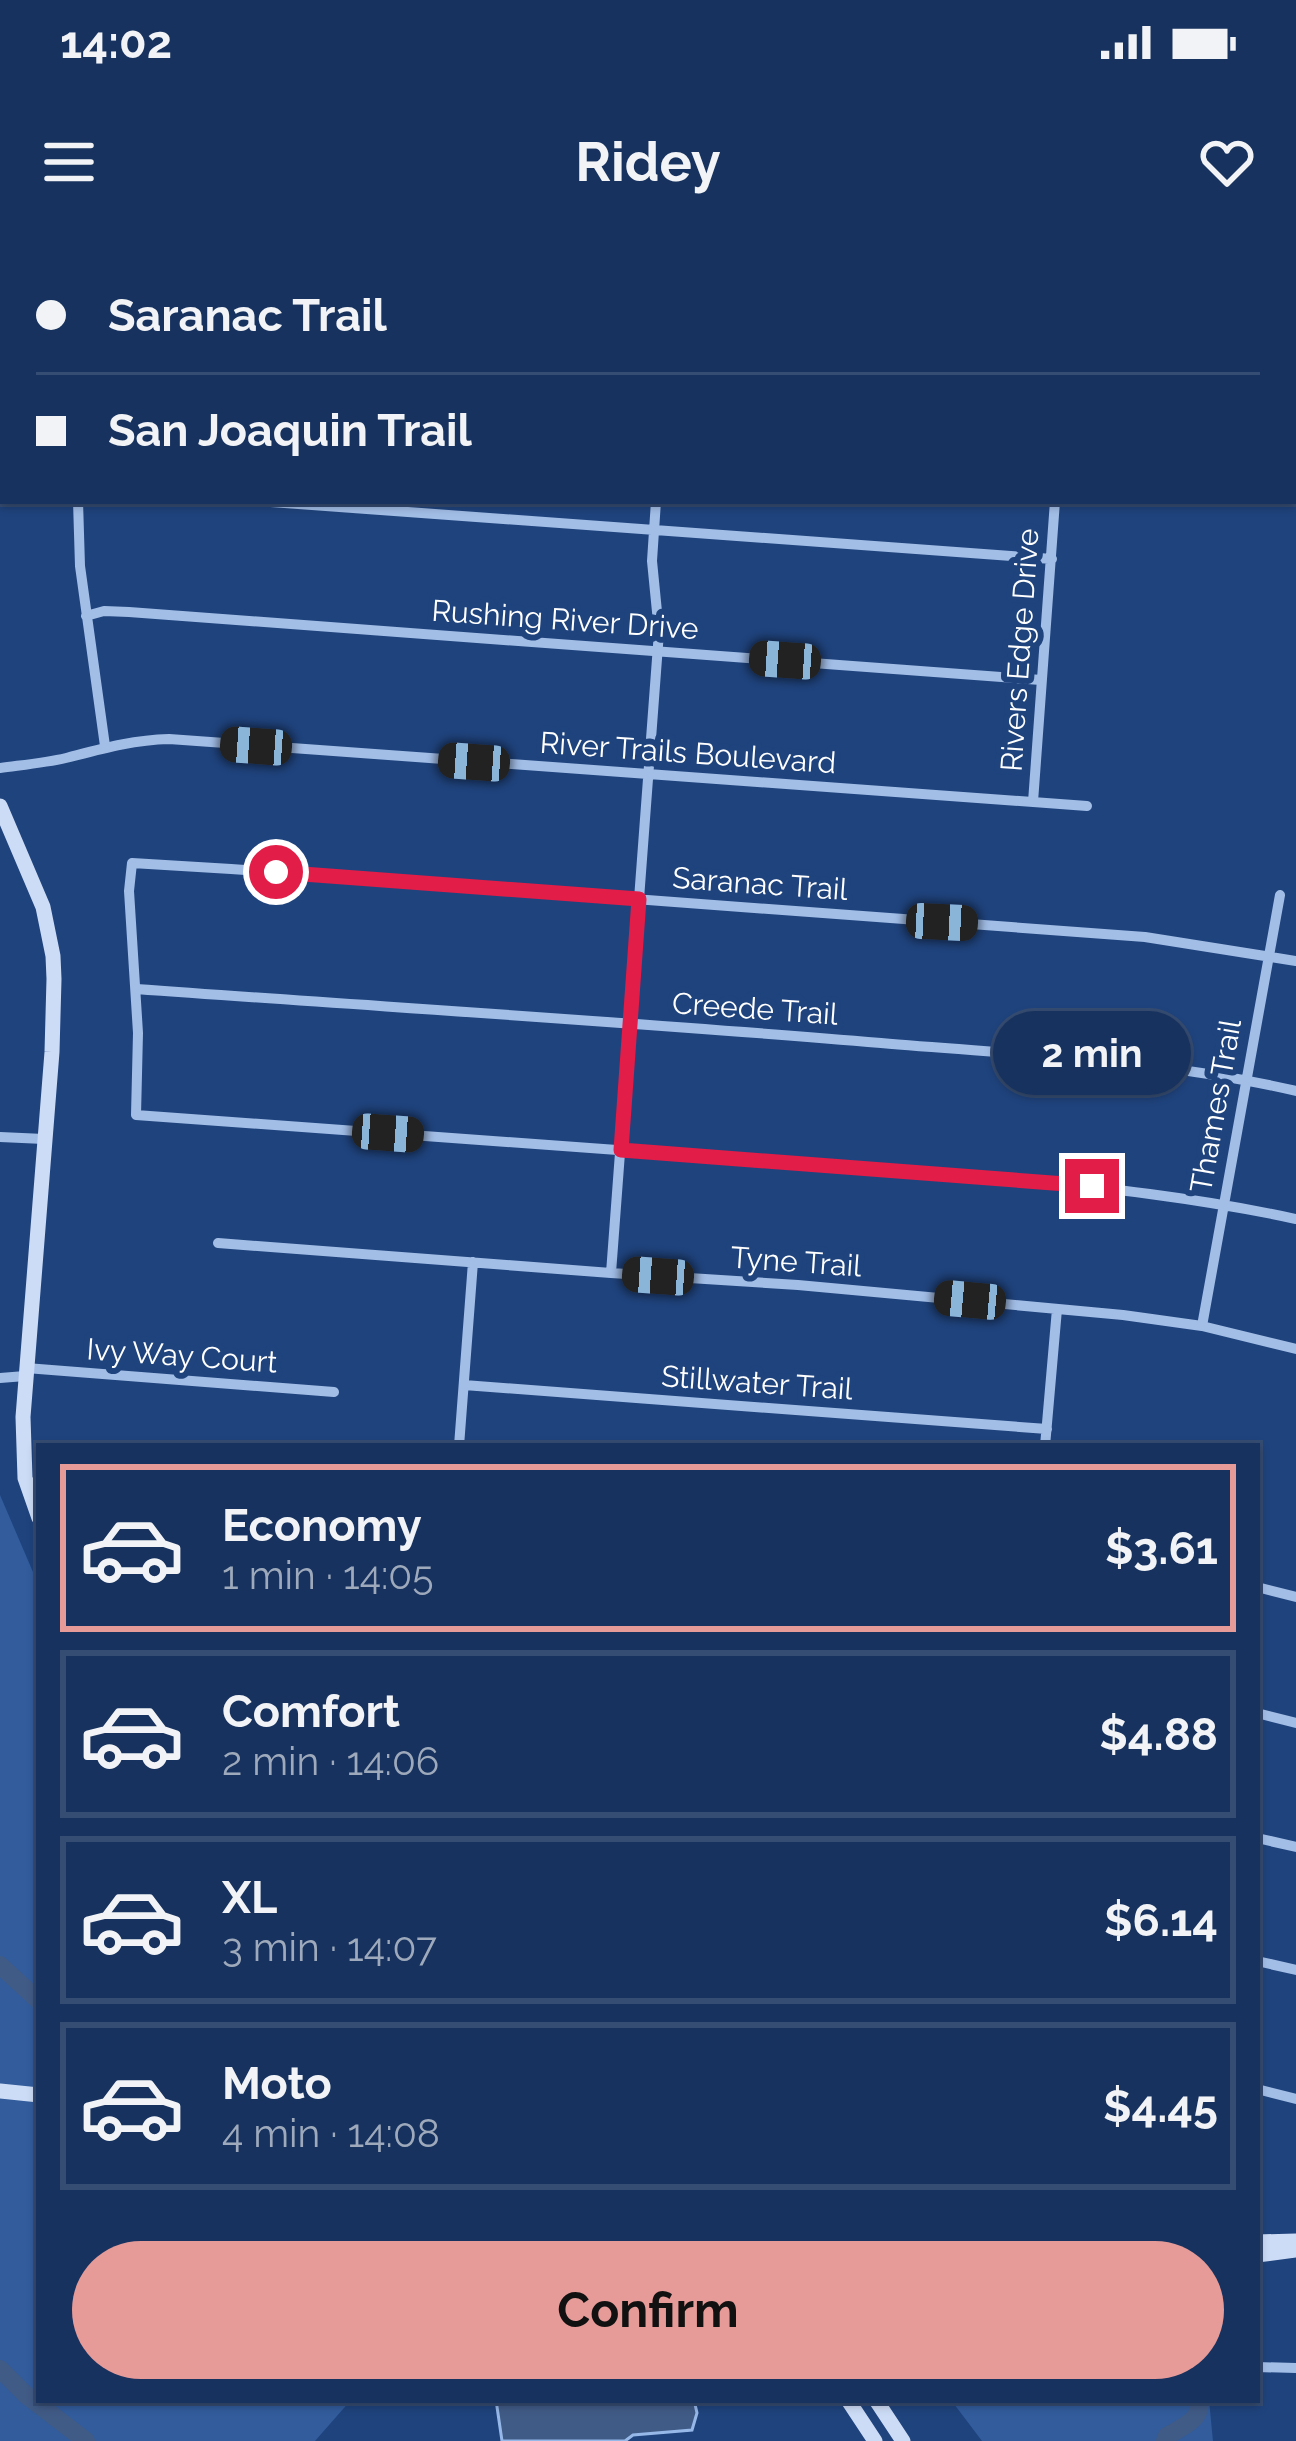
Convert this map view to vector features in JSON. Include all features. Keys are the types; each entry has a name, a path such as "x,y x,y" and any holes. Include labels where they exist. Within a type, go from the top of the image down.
{"main road":[{"path":"0,806 39,895 53,956 54,1030 23,1454 36,1509"},
{"path":"0,2091 36,2095"},
{"path":"1260,2242 1296,2241"},
{"path":"1260,2255 1296,2250"},
{"path":"850,2403 875,2441"},
{"path":"878,2403 903,2441"}],"street":[{"path":"77,504 80,566 105,746"},
{"path":"298,504 1052,560"},
{"path":"611,1273 658,650 652,561 656,504"},
{"name":"Rivers Edge Drive","path":"1033,802 1055,504"},
{"name":"Rushing River Drive","path":"86,616 129,612 1041,680"},
{"name":"River Trails Boulevard","path":"0,768 138,740 169,739 1087,806"},
{"name":"Saranac Trail","path":"136,989 129,891 132,863 1145,937 1296,961"},
{"name":"Thames Trail","path":"1202,1326 1280,895"},
{"path":"136,989 136,1115 1047,1182 1223,1203 1296,1219"},
{"name":"Creede Trail","path":"136,989 1106,1060 1245,1079 1296,1091"},
{"path":"0,1137 44,1139"},
{"name":"Tyne Trail","path":"218,1243 798,1285 1057,1309 1202,1326 1296,1349"},
{"path":"459,1443 473,1262"},
{"path":"1046,1443 1057,1309"},
{"name":"Ivy Way Court","path":"0,1378 26,1372 334,1392"},
{"name":"Stillwater Trail","path":"464,1384 1047,1429"},
{"path":"1260,1588 1296,1597"},
{"path":"1260,1715 1296,1723"},
{"path":"1260,1839 1296,1847"},
{"path":"1260,1962 1296,1970"},
{"path":"1260,2090 1296,2098"},
{"path":"1260,2367 1296,2368"}],"shaded area":[{"path":"0,1495 36,1579 36,2403 348,2403 315,2441 0,2441"},
{"path":"496,2403 695,2403 697,2413 692,2430 633,2435 625,2441 502,2441"},
{"path":"953,2403 1209,2403 1213,2441 982,2441"}],"waterway":[{"path":"0,1965 36,1998"},
{"path":"0,2369 36,2402"},
{"path":"37,2403 86,2441"},
{"path":"1165,2441 1195,2418 1199,2403"}],"route":[{"path":"276,872 639,899 621,1150 1092,1186"}]}
